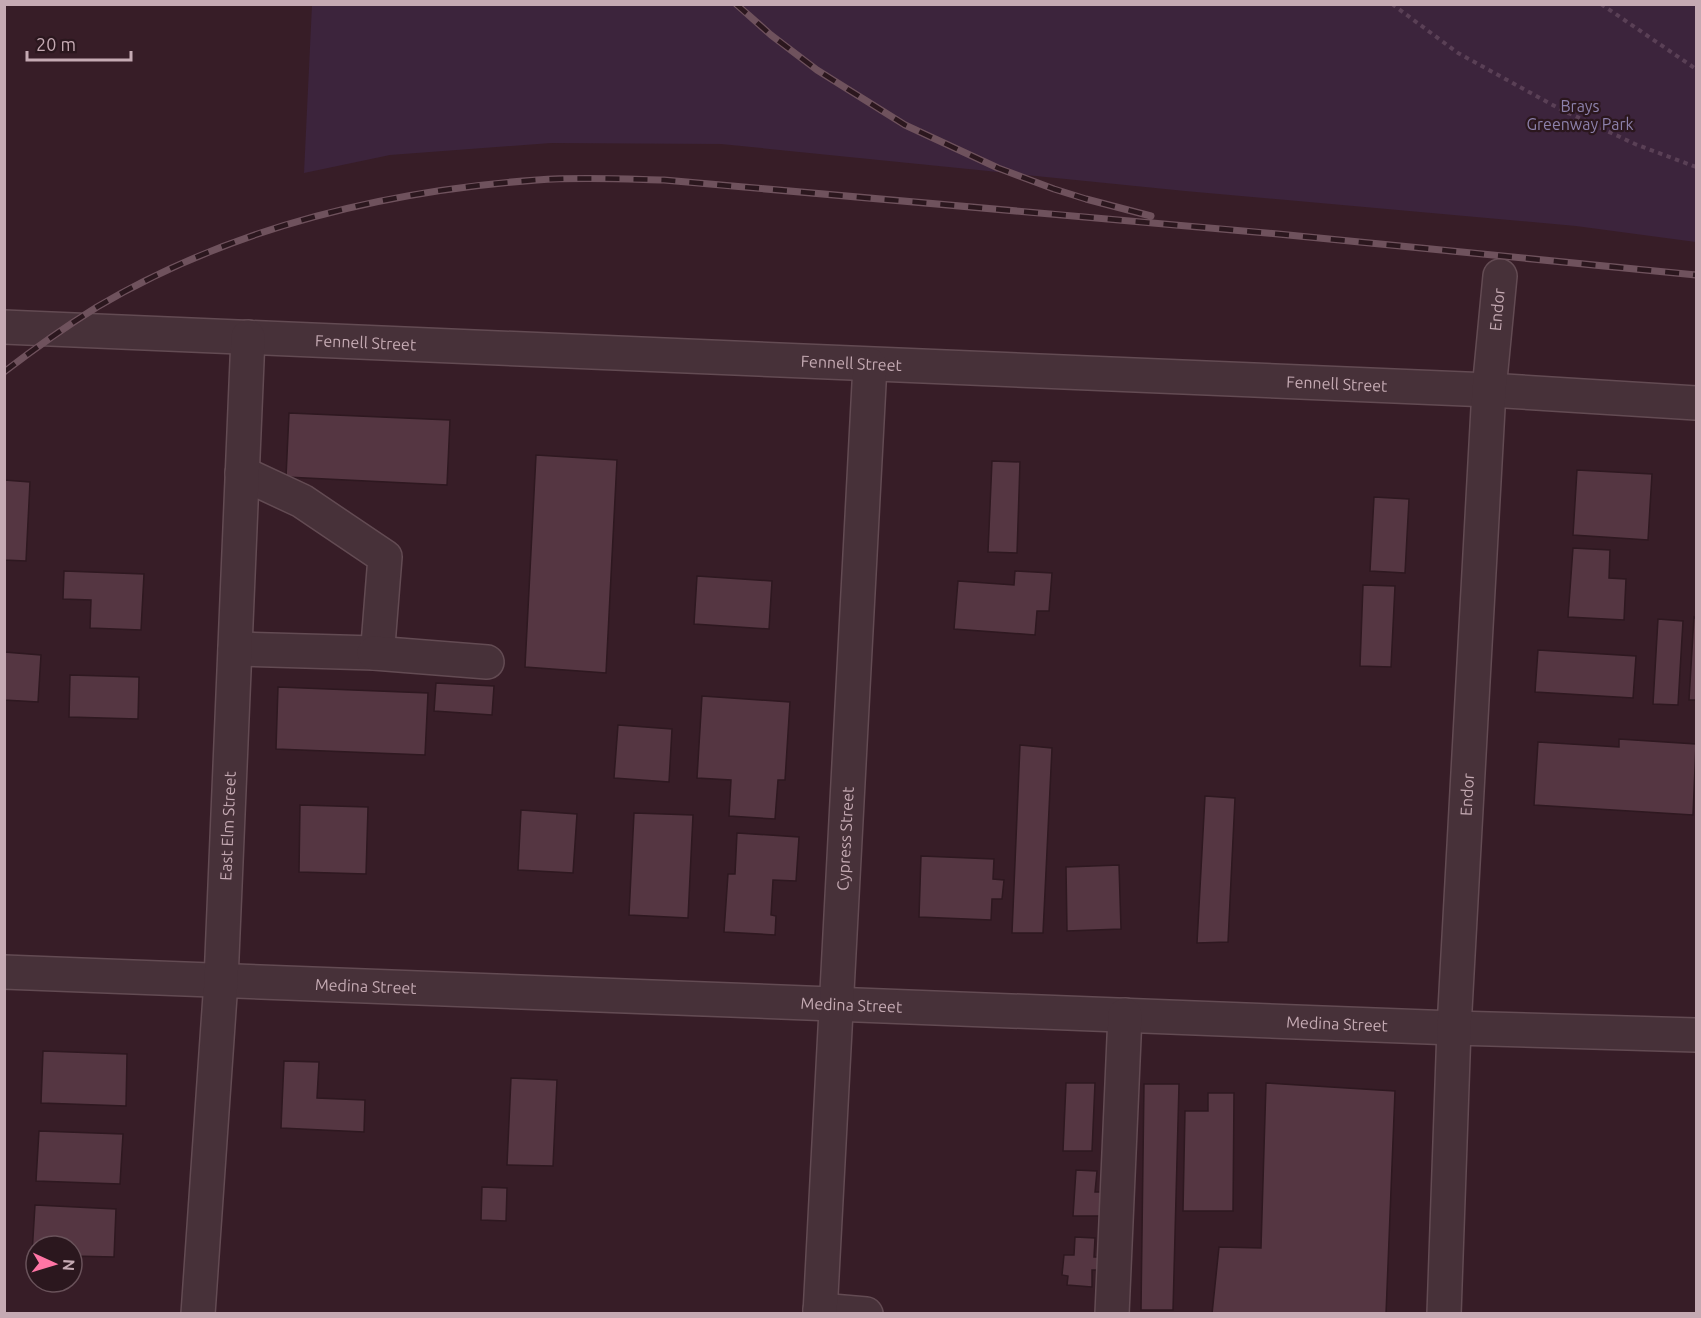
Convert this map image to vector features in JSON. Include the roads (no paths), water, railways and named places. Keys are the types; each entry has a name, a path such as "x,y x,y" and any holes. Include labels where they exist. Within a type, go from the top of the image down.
{"street":[{"name":"Endor","path":"1444,1314 1454,1028 1489,390 1500,276"},
{"name":"Fennell Street","path":"4,327 1489,390 1696,403"},
{"name":"East Elm Street","path":"198,1314 221,981 249,337"},
{"name":"Cypress Street","path":"820,1312 870,365"},
{"path":"242,473 302,501 384,557 378,645 374,653"},
{"path":"235,649 374,653 487,662"},
{"name":"Medina Street","path":"4,972 1454,1028 1696,1035"},
{"path":"1112,1314 1125,1015"},
{"path":"820,1312 866,1314"}],"railway":[{"path":"736,4 771,35 817,70 905,125 998,168 1054,189 1151,216"},
{"path":"4,372 97,307 148,279 201,255 255,235 365,204 479,185 537,180 585,178 664,180 1278,234 1696,275"}],"park label":[{"name":"Brays Greenway Park","path":"1580,115"}]}
